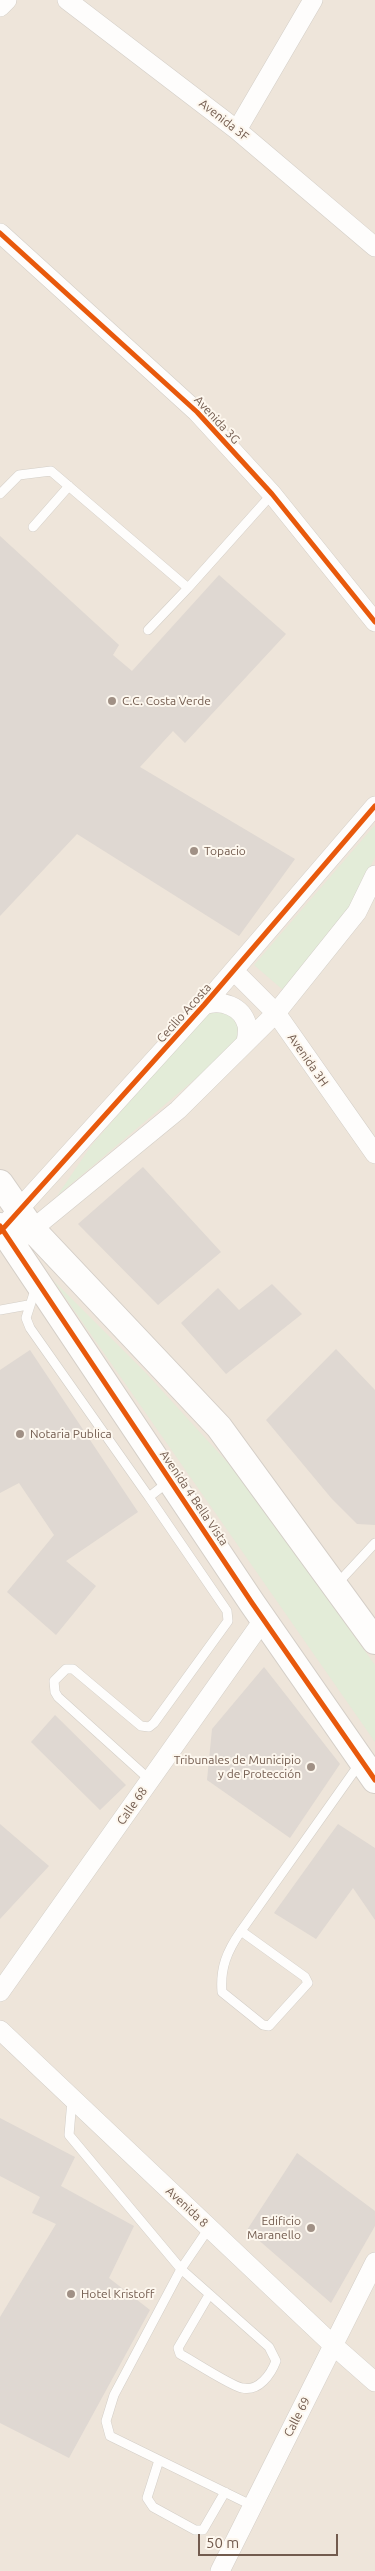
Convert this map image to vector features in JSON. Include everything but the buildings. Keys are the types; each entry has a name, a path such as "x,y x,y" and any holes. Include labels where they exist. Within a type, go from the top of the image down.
{"street":[{"path":"0,7 7,0"},
{"name":"Avenida 3F","path":"67,0 237,130 375,247"},
{"path":"237,130 313,0"},
{"name":"Avenida 3G","path":"0,233 197,412 272,494 375,622"},
{"name":"Cecilio Acosta","path":"9,1231 375,806"},
{"path":"9,1231 178,1110 276,1013 357,912 375,875"},
{"name":"Avenida 3H","path":"234,971 276,1013 375,1154"},
{"path":"204,1005 211,1003 228,1004 242,1014 248,1026 246,1042"},
{"name":"Avenida 4 Bella Vista","path":"0,1183 9,1231 38,1281 170,1481 368,1770"},
{"name":"Avenida 4 Bella Vista","path":"9,1231 219,1427 375,1641"},
{"name":"Calle 68","path":"0,1992 264,1619"},
{"name":"Avenida 8","path":"0,2030 333,2345 375,2382"},
{"name":"Calle 69","path":"220,2571 375,2262"}],"lane":[{"path":"0,494 19,475 51,471 188,588"},
{"path":"33,527 69,486"},
{"path":"148,630 272,494"},
{"path":"38,1281 28,1305 26,1318 30,1328 149,1497 229,1616 228,1621 149,1728 141,1726 73,1669 66,1669 55,1677 53,1686 58,1697 150,1780"},
{"path":"0,1310 28,1305"},
{"path":"149,1497 170,1481"},
{"path":"334,1587 375,1543"},
{"path":"241,1931 305,1977 308,1982 269,2026 263,2025 222,1992 221,1974 228,1949 241,1931 368,1770"},
{"path":"72,2098 69,2135 181,2270 269,2347 276,2361 271,2374 256,2386 242,2388 180,2354 178,2348 209,2295"},
{"path":"209,2228 181,2270 114,2395 106,2421 110,2436 253,2506"},
{"path":"159,2460 147,2498 152,2506 195,2530 203,2530 225,2492"}],"shaded area":[{"path":"0,0 375,0 375,2571 0,2571"}],"green space":[{"path":"375,825 375,857 350,908 283,990 254,965"},
{"path":"228,1011 238,1022 240,1041 57,1196 91,1146 206,1014"},
{"path":"53,1280 145,1372 239,1475 375,1665 375,1742"}],"cycle path":[{"path":"0,233 197,412 272,494 375,622"},
{"path":"0,1232 204,1005 375,806"},
{"path":"0,1226 252,1603 375,1780"}],"place":[{"name":"C.C. Costa Verde","path":"112,701"},
{"name":"Topacio","path":"194,851"},
{"name":"Notaria Publica","path":"20,1434"},
{"name":"Tribunales de Municipio y de Protección","path":"311,1767"},
{"name":"Edificio Maranello","path":"311,2228"},
{"name":"Hotel Kristoff","path":"71,2294"}]}
